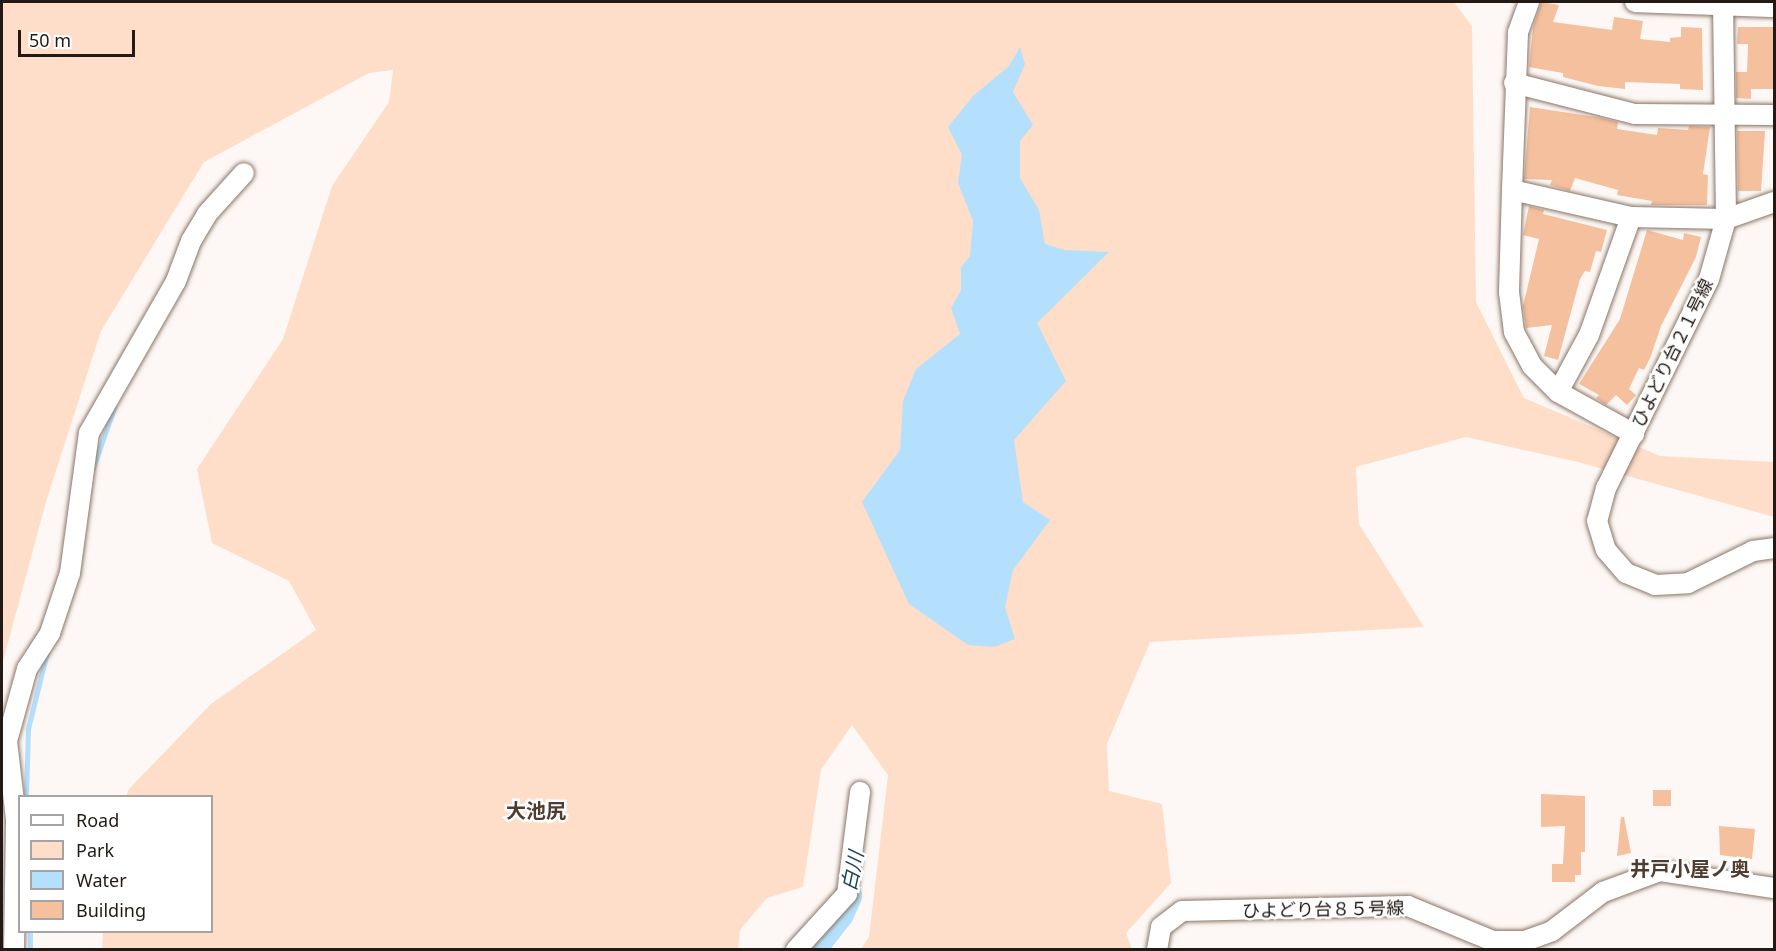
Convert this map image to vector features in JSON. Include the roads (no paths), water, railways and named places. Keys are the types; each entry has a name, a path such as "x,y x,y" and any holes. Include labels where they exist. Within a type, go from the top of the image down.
{"street":[{"name":"ひよどり台２１号線","path":"1529,2 1518,33 1514,83 1509,292 1514,332 1532,366 1558,392 1634,434 1709,279 1726,219 1723,5"},
{"path":"1635,2 1774,7"},
{"path":"1514,83 1635,114 1774,115"},
{"path":"14,950 16,819 8,772 7,741 27,669 50,633 69,573 89,434 177,281 191,241 207,214 244,173"},
{"path":"1512,190 1631,217 1726,219 1774,202"},
{"path":"1558,392 1589,335 1631,217"},
{"path":"1634,434 1606,488 1597,521 1606,550 1626,573 1655,585 1688,583 1753,551 1774,548"},
{"path":"796,950 847,894 860,792"},
{"name":"ひよどり台８５号線","path":"1157,950 1161,927 1182,911 1408,906 1493,941 1525,941 1552,931 1603,892 1660,871 1774,888"}],"water":[{"path":"1020,47 1025,64 1013,92 1033,125 1020,141 1020,178 1039,210 1045,244 1065,250 1109,252 1037,323 1066,381 1014,440 1023,502 1050,520 1013,570 1005,607 1015,639 994,647 968,645 909,604 862,502 900,450 903,401 916,369 960,334 951,308 961,290 961,267 970,256 973,221 958,183 962,155 948,127 973,96 1009,66"}],"waterway":[{"path":"93,468 114,408"},
{"path":"26,795 28,729 47,652"},
{"name":"白川","path":"812,950 840,914 848,896"},
{"path":"30,933 30,950"}],"district":[{"name":"大池尻","path":"536,810"},
{"name":"井戸小屋ノ奥","path":"1690,868"}]}
